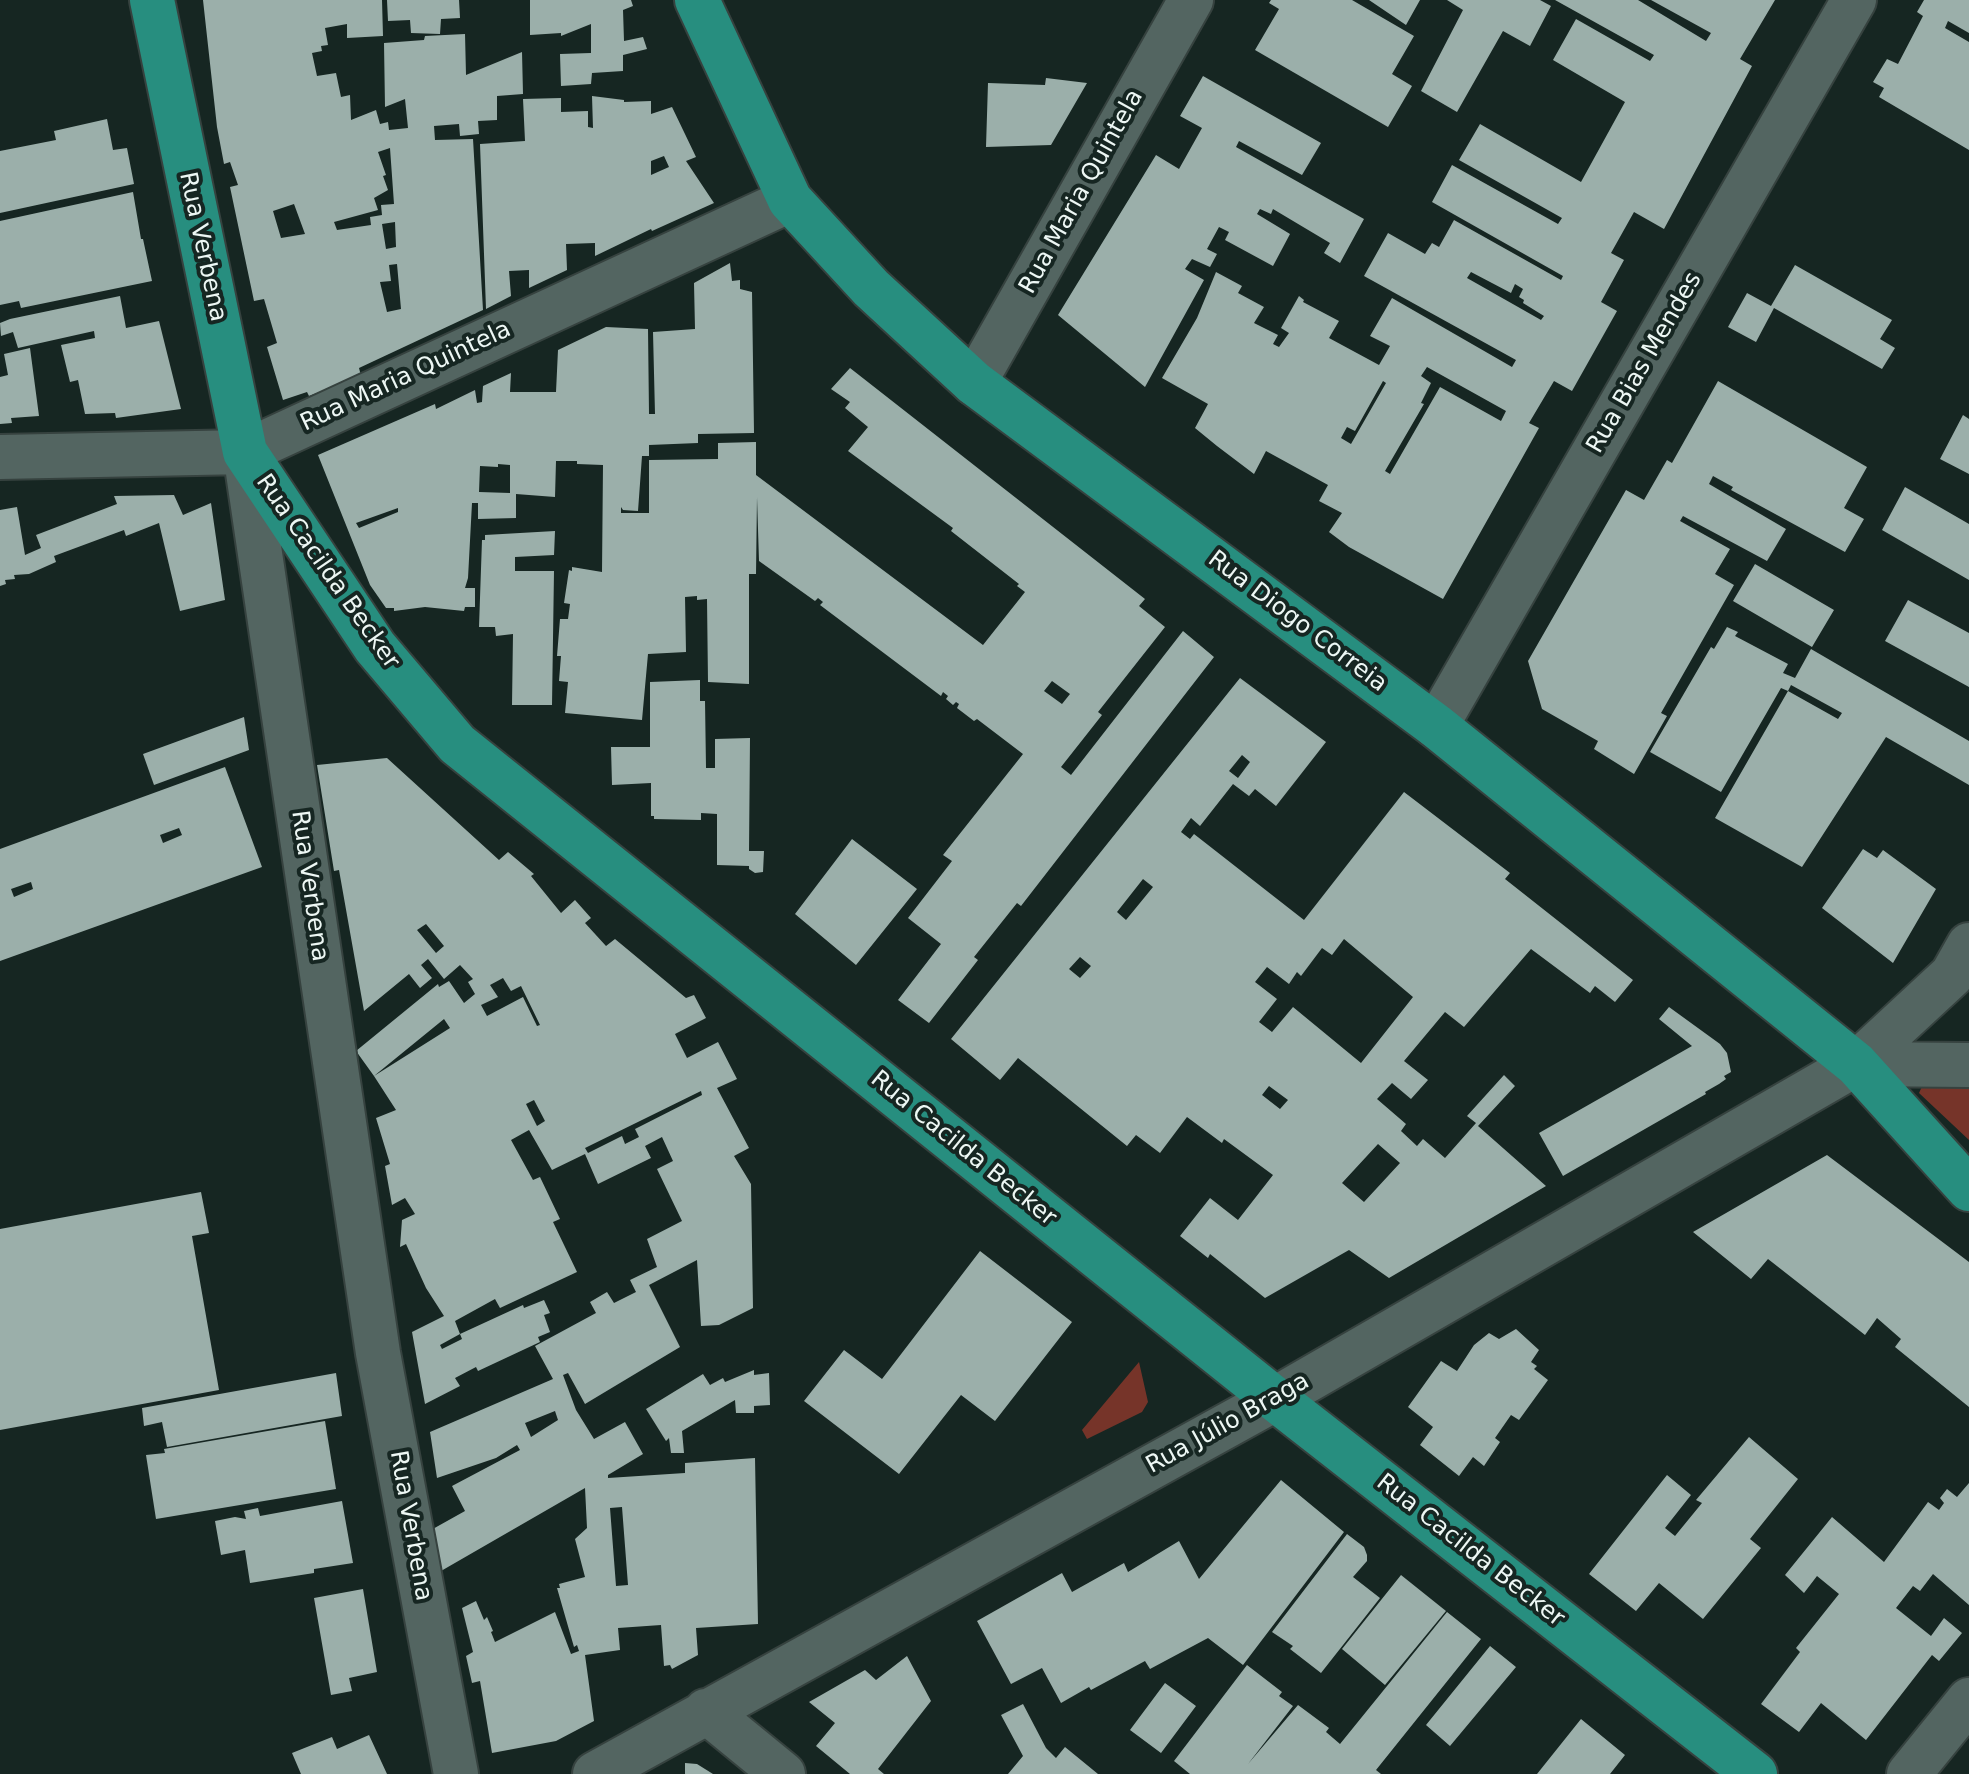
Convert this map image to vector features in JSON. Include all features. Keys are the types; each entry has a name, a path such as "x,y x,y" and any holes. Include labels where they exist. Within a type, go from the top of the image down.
{"main road":[{"name":"Rua Verbena","path":"152,0 245,452"},
{"name":"Rua Diogo Correia","path":"697,0 790,200 871,288 974,383 1436,726 1856,1064 1969,1189"},
{"name":"Rua Cacilda Becker","path":"245,452 375,647 457,744 1275,1399 1755,1774"}],"street":[{"name":"Rua Maria Quintela","path":"974,383 1191,0"},
{"name":"Rua Bias Mendes","path":"1436,726 1854,0"},
{"name":"Rua Maria Quintela","path":"0,457 245,452 790,200"},
{"name":"Rua Verbena","path":"245,452 378,1353 456,1774"},
{"name":"Rua Júlio Braga","path":"595,1774 1275,1399 1856,1064 1952,975 1969,945"},
{"path":"1856,1064 1969,1065"},
{"path":"1909,1774 1969,1700"},
{"path":"706,1711 783,1774"}],"shaded area":[{"path":"1926,1078 1969,1084 1969,1140 1919,1093"},
{"path":"1139,1362 1148,1402 1142,1412 1087,1439 1082,1430"}],"building":[{"path":"203,0 382,0 383,36 347,38 347,24 325,28 328,45 321,46 322,51 312,53 317,76 336,73 341,97 350,95 351,120 376,110 380,124 388,122 389,130 408,128 405,99 385,107 384,43 424,40 425,36 465,34 466,75 522,52 523,94 497,96 497,120 478,121 479,134 460,136 459,124 434,126 435,140 473,139 483,310 359,368 361,376 309,396 307,392 283,400 267,347 277,343 264,299 254,301 230,187 238,185 230,162 224,164","holes":["390,148 394,204 381,205 382,215 370,217 371,225 337,230 334,222 378,210 374,198 388,190 378,152","294,204 305,234 281,238 273,211","395,222 396,247 386,249 382,224","397,264 401,309 387,312 380,282 391,281 389,265"]},
{"path":"387,0 459,0 460,18 441,19 440,34 411,33 410,20 388,21"},
{"path":"530,0 631,0 633,6 623,10 624,41 643,37 647,49 623,55 623,71 592,73 591,84 561,86 560,54 591,53 591,24 561,36 561,33 530,35"},
{"path":"1271,0 1352,0 1414,36 1392,74 1412,86 1388,127 1255,50 1279,9 1269,3"},
{"path":"1369,0 1420,0 1406,25"},
{"path":"1447,0 1540,0 1551,6 1530,46 1503,31 1457,112 1421,91 1463,10"},
{"path":"1555,0 1638,0 1706,41 1711,33 1651,0 1775,0 1740,59 1752,66 1664,229 1634,212 1611,253 1624,260 1601,302 1617,311 1572,391 1554,381 1529,423 1539,428 1443,599 1349,547 1329,532 1342,513 1319,501 1328,485 1266,451 1254,474 1195,428 1208,404 1162,378 1197,318 1216,272 1242,286 1238,293 1264,307 1254,323 1278,335 1273,344 1279,347 1289,333 1281,328 1299,296 1303,302 1339,321 1329,338 1379,365 1390,346 1370,336 1392,298 1512,367 1516,360 1364,276 1388,233 1425,254 1432,243 1439,247 1454,220 1561,280 1563,276 1432,202 1452,165 1558,224 1562,218 1459,160 1480,124 1581,182 1625,102 1553,60 1576,19 1650,61 1654,55","holes":["1471,272 1511,293 1515,284 1523,289 1519,297 1524,300 1523,303 1544,316 1541,320 1467,278","1427,367 1506,411 1501,421 1440,387 1390,474 1385,471 1424,404 1421,403 1431,383 1421,376","1383,381 1386,383 1351,444 1341,438 1347,427 1355,431"]},
{"path":"1924,0 1969,0 1969,33 1948,21 1945,28 1969,42 1969,150 1879,97 1884,88 1873,82 1887,59 1898,64 1923,16 1917,12"},
{"path":"1203,76 1321,143 1302,175 1239,141 1236,147 1364,219 1340,263 1324,253 1330,243 1273,209 1271,214 1260,209 1257,214 1290,234 1273,266 1225,240 1229,232 1219,227 1207,249 1217,254 1210,267 1192,259 1185,269 1204,280 1145,387 1058,315 1156,155 1179,169 1202,128 1180,116"},
{"path":"1046,78 1087,83 1051,145 986,147 988,83 1045,85"},
{"path":"592,96 624,102 651,101 651,114 672,107 696,157 686,161 714,203 595,256 595,243 566,244 567,270 529,288 529,270 509,271 511,296 486,309 480,144 525,141 523,99 561,98 561,112 588,111 588,127 593,128","holes":["664,156 669,167 651,175 651,161"]},
{"path":"107,119 113,150 127,148 134,184 0,213 0,151 56,140 54,131"},
{"path":"133,192 152,281 21,308 19,301 0,305 0,221"},
{"path":"730,263 732,281 740,280 740,289 752,292 754,433 698,434 698,443 649,445 649,456 642,456 638,511 623,510 621,507 621,513 649,513 649,460 718,459 718,443 756,442 756,475 983,645 1025,592 951,531 953,528 848,451 868,427 845,408 850,402 831,389 850,368 1145,599 1139,606 1165,627 1098,712 1102,715 1061,767 1071,775 1183,631 1214,657 1021,906 1017,903 974,957 978,960 929,1023 898,1000 941,944 908,918 952,861 943,855 1023,754 977,719 974,721 957,708 959,704 956,702 953,705 943,692 941,696 820,605 823,602 818,598 815,601 759,561 757,497 756,574 749,574 749,684 708,682 707,599 685,597 686,652 648,654 642,720 565,713 568,682 559,681 561,656 557,656 560,619 568,619 570,604 564,603 569,570 572,571 572,567 602,572 603,465 556,461 555,497 516,494 516,518 478,519 478,503 472,503 465,588 475,588 475,607 465,607 464,611 425,607 394,611 394,608 386,608 370,585 318,455 435,404 436,409 475,390 477,403 482,402 483,386 511,373 510,392 556,392 558,350 606,327 648,329 649,414 655,414 653,332 695,329 694,283","holes":["498,464 510,465 510,493 479,492 480,466 498,467","398,508 398,512 359,528 356,523","1052,681 1070,694 1062,704 1044,691"]},
{"path":"1795,265 1892,320 1880,339 1895,348 1882,369 1774,308 1756,342 1728,327 1747,293 1771,306"},
{"path":"120,296 126,328 159,321 181,409 116,418 115,413 85,414 78,380 70,382 61,345 95,338 94,331 18,348 13,332 1,336 0,323 10,319"},
{"path":"30,348 39,416 11,418 12,423 0,424 0,377 8,375 4,354"},
{"path":"1718,381 1867,467 1844,508 1864,519 1845,552 1731,490 1733,487 1713,476 1709,484 1786,529 1767,561 1683,516 1680,521 1730,549 1715,574 1734,585 1661,713 1667,716 1634,774 1594,749 1598,741 1542,709 1528,661 1626,490 1644,500 1667,460 1672,463"},
{"path":"1963,415 1969,419 1969,474 1940,459"},
{"path":"1905,487 1969,524 1969,580 1882,530"},
{"path":"174,495 183,515 211,503 225,600 180,611 159,523 126,536 124,530 54,556 56,562 29,574 14,575 15,579 5,580 6,584 0,586 0,510 17,507 25,555 41,548 36,535 117,504 114,496"},
{"path":"555,531 554,555 515,557 515,571 554,571 552,705 512,705 513,634 496,636 495,627 479,627 482,540 485,540 485,535"},
{"path":"1755,564 1834,610 1812,647 1733,601"},
{"path":"1908,600 1969,633 1969,687 1885,641"},
{"path":"1727,627 1738,632 1735,636 1788,664 1783,673 1795,678 1811,649 1969,741 1969,785 1886,737 1802,867 1715,818 1788,691 1781,688 1721,792 1650,752 1711,647 1714,649","holes":["1791,685 1842,713 1838,719 1788,691"]},
{"path":"1240,678 1326,742 1276,806 1255,789 1249,796 1233,784 1200,826 1191,818 1181,832 1190,839 1194,834 1304,920 1404,792 1510,873 1505,879 1633,980 1615,1002 1595,986 1590,993 1531,949 1464,1027 1445,1012 1404,1061 1428,1080 1411,1099 1392,1083 1377,1099 1406,1124 1401,1131 1417,1146 1423,1139 1445,1158 1476,1123 1467,1116 1504,1075 1515,1086 1478,1126 1546,1186 1389,1278 1349,1250 1265,1298 1210,1254 1208,1258 1180,1236 1210,1198 1238,1220 1273,1175 1224,1139 1222,1143 1187,1117 1160,1153 1136,1135 1127,1146 1018,1058 1000,1080 951,1039","holes":["1242,755 1250,762 1238,778 1229,771","1143,879 1153,887 1126,920 1117,912","1344,939 1413,997 1361,1063 1293,1007 1272,1032 1259,1022 1277,999 1255,982 1267,967 1289,984 1297,972 1301,976 1322,948 1332,955","1080,957 1091,966 1080,978 1069,969","1269,1086 1288,1100 1280,1109 1262,1095","1378,1144 1400,1163 1364,1202 1342,1183"]},
{"path":"700,680 700,701 705,701 706,768 715,768 715,739 750,738 749,851 764,851 763,872 755,873 749,866 717,865 717,814 701,813 701,820 654,819 651,816 651,783 612,785 611,747 650,747 650,682"},
{"path":"244,717 249,750 154,785 143,754"},
{"path":"387,758 499,860 508,852 534,874 531,876 561,913 575,900 591,918 585,923 606,946 615,939 686,998 694,995 706,1018 675,1034 687,1058 718,1042 737,1079 717,1088 749,1148 734,1156 751,1184 753,1308 719,1325 701,1326 697,1260 649,1285 680,1347 585,1404 568,1373 563,1375 576,1410 594,1439 625,1422 643,1454 608,1475 608,1478 685,1473 685,1463 755,1458 758,1624 696,1628 698,1655 672,1669 670,1665 664,1666 661,1625 618,1628 620,1650 585,1655 594,1721 556,1741 492,1753 480,1681 472,1683 466,1656 473,1652 462,1608 476,1601 484,1620 487,1617 495,1642 555,1612 571,1654 579,1651 577,1645 574,1647 557,1588 560,1588 559,1584 585,1577 575,1539 587,1528 585,1488 441,1571 431,1530 465,1511 452,1486 520,1450 517,1445 496,1458 437,1478 430,1432 553,1379 535,1346 596,1313 590,1302 607,1292 614,1303 636,1292 630,1280 657,1267 647,1239 682,1221 657,1169 673,1161 662,1137 645,1146 651,1158 598,1184 585,1154 552,1170 529,1130 511,1140 533,1180 540,1177 560,1219 553,1222 577,1272 500,1308 495,1299 455,1321 460,1334 523,1305 524,1308 544,1300 550,1313 544,1315 550,1332 538,1337 540,1342 478,1371 476,1367 455,1378 460,1386 425,1404 412,1332 444,1316 426,1288 406,1244 400,1247 402,1220 415,1214 405,1198 392,1205 385,1166 390,1164 376,1118 396,1110 356,1051 438,984 439,987 449,981 464,1003 475,994 468,982 473,979 460,965 444,979 428,959 421,965 432,978 420,988 409,974 364,1011 339,870 334,871 317,765","holes":["426,924 444,946 436,953 417,930","503,978 511,991 521,986 540,1025 537,1026 523,997 487,1016 481,1005 498,997 490,985","444,1019 450,1028 374,1076","701,1091 702,1095 635,1129 639,1137 625,1144 622,1136 588,1153 585,1148","534,1100 545,1121 537,1126 526,1104","460,1334 462,1339 442,1349 440,1345","555,1411 558,1420 531,1437 525,1423","622,1507 628,1585 616,1586 610,1508"]},
{"path":"225,767 262,867 0,961 0,849","holes":["179,828 182,835 163,843 160,835","31,882 33,889 14,897 11,889"]},
{"path":"852,839 917,889 856,965 795,914"},
{"path":"1863,849 1877,858 1883,850 1936,889 1893,963 1822,908"},
{"path":"1669,1007 1720,1044 1727,1053 1731,1072 1706,1094 1563,1176 1539,1133 1692,1046 1659,1019"},
{"path":"1827,1155 1969,1262 1969,1407 1895,1347 1901,1339 1877,1318 1865,1335 1768,1259 1751,1279 1693,1232"},
{"path":"201,1192 209,1233 192,1236 219,1390 0,1430 0,1229"},
{"path":"980,1251 1072,1322 995,1421 961,1395 899,1474 804,1401 844,1350 882,1379"},
{"path":"1516,1329 1539,1350 1531,1362 1537,1366 1534,1369 1548,1380 1519,1420 1511,1415 1495,1438 1500,1442 1484,1466 1473,1457 1459,1476 1420,1445 1433,1427 1408,1407 1441,1361 1457,1371 1474,1345 1489,1333 1499,1339"},
{"path":"754,1370 754,1375 769,1373 770,1405 754,1406 754,1413 736,1413 735,1400 682,1431 684,1453 671,1453 669,1438 666,1441 646,1409 703,1374 710,1385 723,1378 725,1382"},
{"path":"336,1373 342,1416 167,1447 162,1422 144,1426 142,1408"},
{"path":"325,1421 336,1489 156,1519 146,1455 165,1453 164,1449"},
{"path":"1749,1437 1798,1479 1750,1539 1761,1548 1703,1619 1659,1583 1636,1611 1589,1574 1667,1475 1691,1495 1665,1528 1675,1536 1702,1503 1696,1500"},
{"path":"1281,1480 1344,1532 1243,1665 1208,1638 1150,1669 1145,1661 1061,1703 1042,1668 1011,1684 977,1621 1062,1573 1072,1592 1124,1563 1128,1572 1179,1541 1199,1579"},
{"path":"1969,1483 1969,1605 1933,1574 1920,1591 1913,1586 1896,1608 1931,1636 1944,1618 1962,1633 1939,1661 1932,1655 1866,1740 1821,1703 1799,1732 1761,1704 1800,1652 1796,1648 1839,1594 1817,1576 1804,1593 1785,1575 1832,1517 1884,1562 1928,1502 1939,1510 1944,1503 1940,1498 1947,1489 1957,1497"},
{"path":"342,1501 353,1563 250,1583 245,1550 221,1555 215,1521 235,1517 246,1519 244,1511 258,1508 260,1516"},
{"path":"1347,1534 1364,1547 1367,1555 1367,1561 1353,1577 1380,1598 1321,1673 1290,1649 1293,1646 1272,1632"},
{"path":"1401,1575 1446,1611 1385,1685 1342,1649"},
{"path":"363,1589 377,1672 349,1678 352,1691 331,1695 314,1598"},
{"path":"1447,1612 1481,1639 1376,1770 1381,1774 1190,1774 1174,1761 1247,1665 1282,1692 1279,1696 1293,1706 1248,1764 1298,1705 1329,1728 1326,1732 1340,1744"},
{"path":"1490,1646 1516,1667 1450,1746 1426,1725"},
{"path":"907,1656 931,1701 878,1769 884,1774 850,1774 816,1746 835,1723 809,1702 865,1670 876,1680"},
{"path":"1165,1683 1196,1706 1161,1753 1130,1730"},
{"path":"1023,1704 1046,1748 1056,1758 1065,1747 1098,1774 1008,1774 1023,1756 1001,1715"},
{"path":"1581,1719 1625,1755 1610,1774 1537,1774"},
{"path":"369,1735 387,1774 301,1774 292,1753 332,1737 337,1749"},
{"path":"685,1763 697,1764 713,1774 685,1774"}]}
